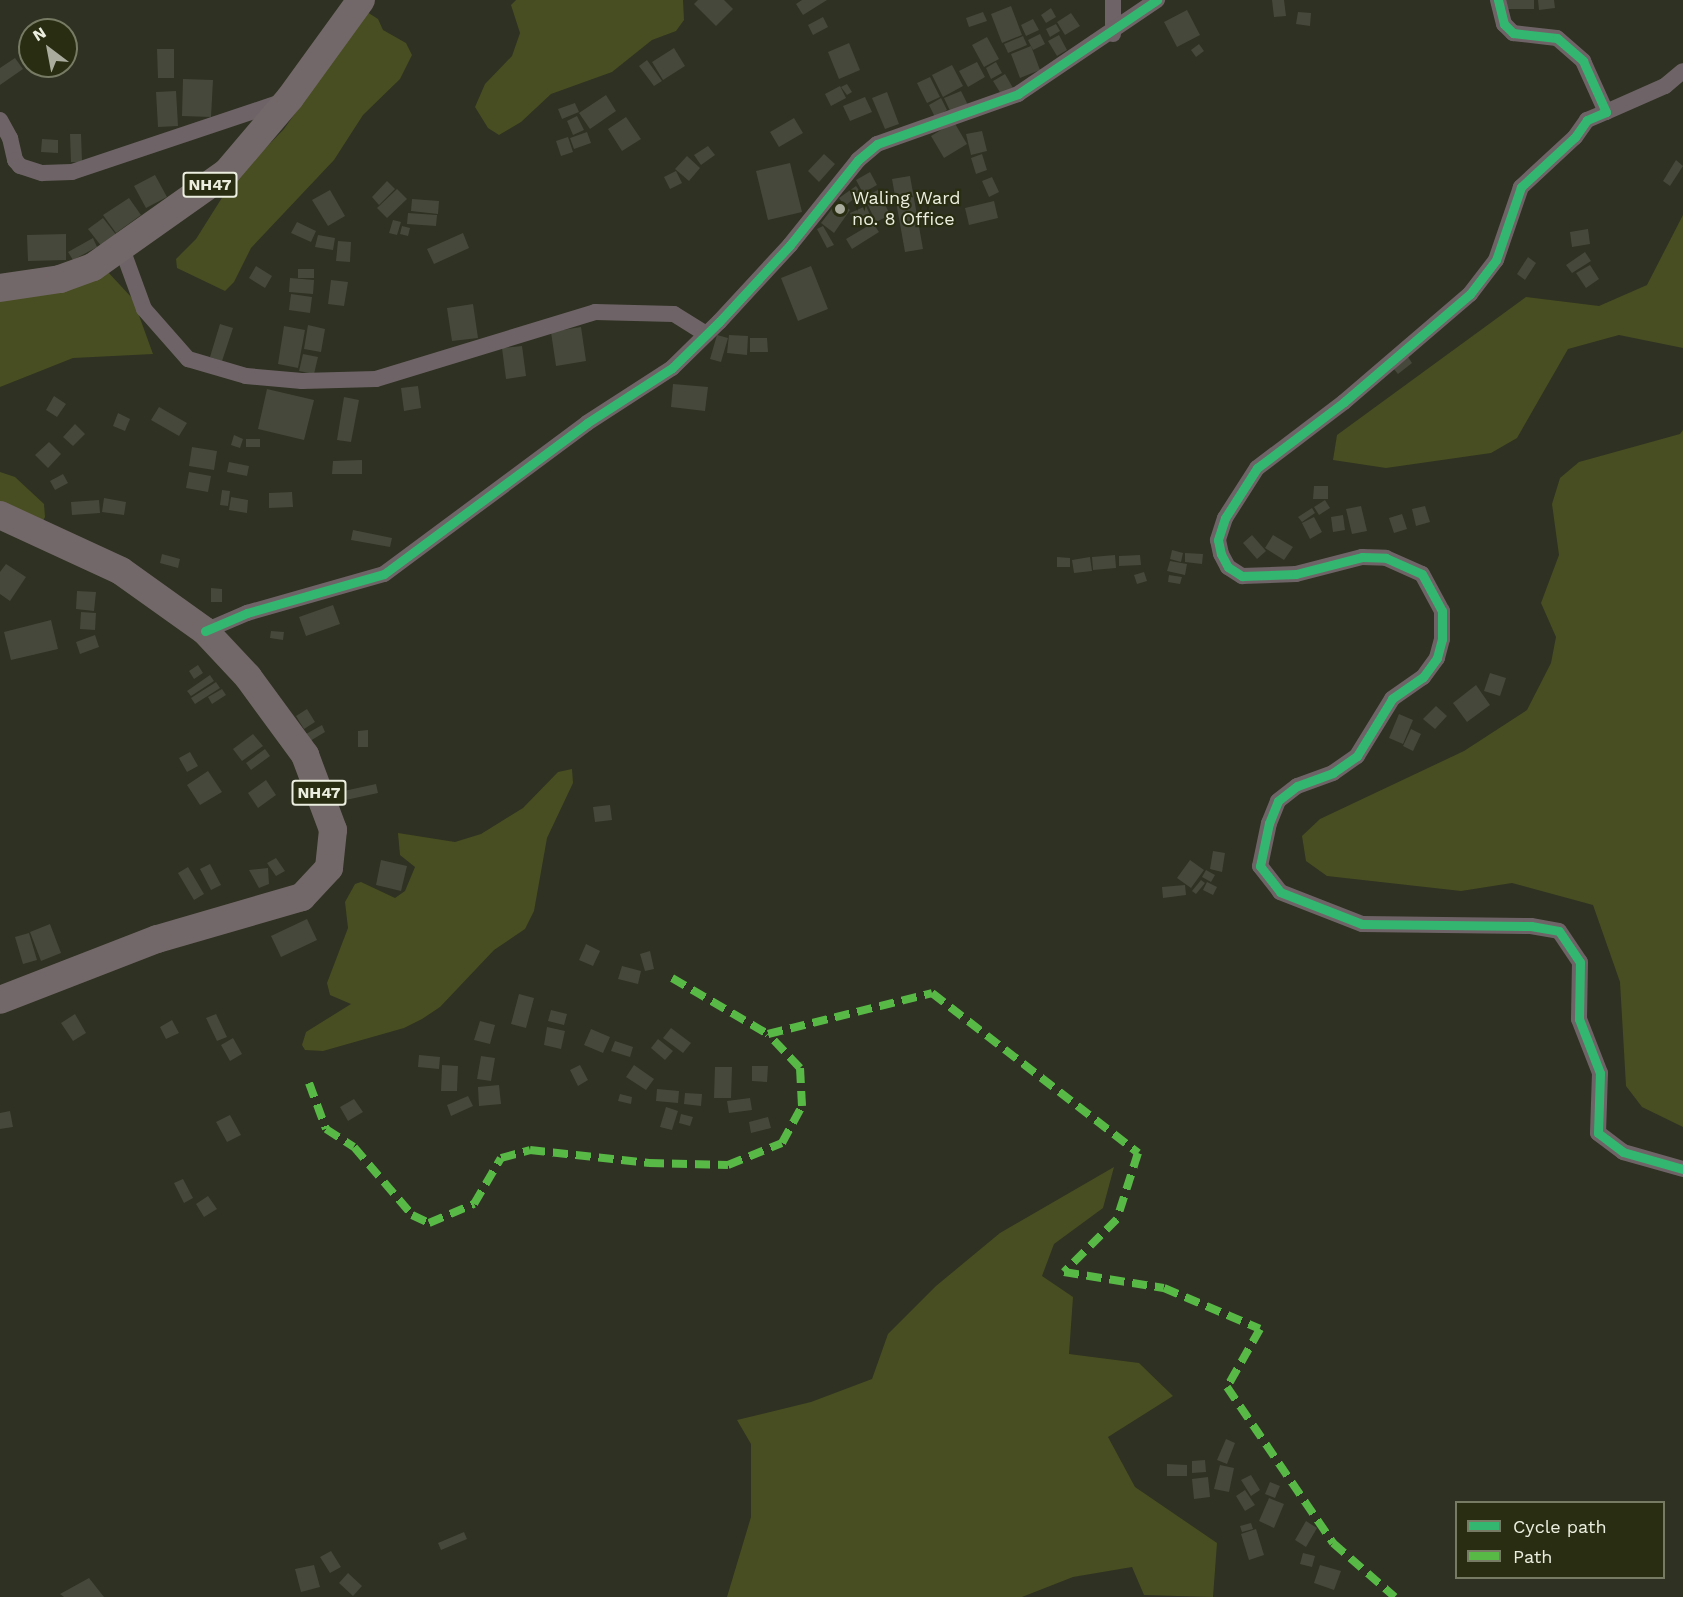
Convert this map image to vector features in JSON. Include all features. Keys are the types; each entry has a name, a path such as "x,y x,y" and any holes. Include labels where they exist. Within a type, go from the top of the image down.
{"highway":[{"name":"NH47","path":"0,288 60,279 93,267 227,172 290,99 361,0"},
{"name":"NH47","path":"0,515 122,571 205,631 248,677 305,755 333,830 329,868 302,897 157,939 0,1000"}],"street":[{"path":"1113,0 1113,34"},
{"path":"205,631 247,613 384,574 586,423 672,368 790,244 858,160 877,144 1018,94 1113,34 1157,0"},
{"path":"1498,0 1504,24 1513,33 1557,38 1583,61 1606,112"},
{"path":"1683,71 1665,86 1587,120 1521,187 1496,260 1470,294 1344,402 1257,468 1237,496 1218,540 1228,567 1242,576 1296,574 1362,557 1386,558 1408,565 1422,574 1442,611 1442,639 1430,668 1392,699 1357,756 1333,773 1297,786 1278,801 1269,823 1260,866 1280,892 1362,924 1531,926 1559,931 1580,962 1580,1019 1600,1073 1598,1133 1623,1152 1683,1169"},
{"path":"0,120 20,166 42,173 72,172 290,99"},
{"path":"121,246 144,309 188,359 246,376 302,381 376,380 595,312 674,314 706,334"}],"green space":[{"path":"516,0 683,0 684,20 676,31 652,40 612,72 551,94 521,122 499,135 488,128 475,107 485,84 512,56 520,33 511,5"},
{"path":"367,12 378,19 383,30 406,43 412,55 400,79 363,115 334,160 251,248 234,282 225,291 177,268 176,259 196,239 230,185 284,129"},
{"path":"1683,215 1683,348 1619,335 1568,349 1517,438 1491,453 1386,468 1333,460 1337,435 1526,297 1599,306 1647,285"},
{"path":"107,271 133,299 153,354 73,358 0,387 0,299"},
{"path":"1683,430 1683,1127 1642,1107 1626,1086 1620,982 1593,905 1512,883 1461,891 1327,876 1306,861 1302,836 1320,819 1464,751 1527,710 1551,663 1556,637 1541,603 1559,555 1552,504 1560,478 1579,462 1680,434"},
{"path":"0,472 15,477 44,504 45,517 39,528 0,507"},
{"path":"572,769 573,783 547,838 534,911 525,929 494,950 440,1007 422,1019 404,1028 323,1051 305,1050 302,1045 306,1032 351,1004 330,995 327,983 348,928 345,902 355,884 361,882 395,898 405,891 415,867 400,855 398,833 455,842 481,834 523,808 558,772"},
{"path":"1114,1167 1103,1208 1054,1244 1042,1276 1073,1297 1069,1354 1139,1363 1173,1396 1108,1437 1135,1487 1217,1543 1213,1597 1144,1595 1132,1567 1073,1577 1022,1597 727,1597 751,1517 751,1444 737,1420 811,1402 872,1379 888,1334 936,1286 1000,1233"}],"building":[{"path":"698,0 724,0 733,9 716,26 694,4"},
{"path":"802,0 827,0 803,15 796,4"},
{"path":"1272,0 1284,0 1286,16 1274,17"},
{"path":"1506,0 1534,0 1534,9 1506,9"},
{"path":"1538,0 1554,0 1555,8 1539,10"},
{"path":"1011,6 1022,35 1002,43 991,14"},
{"path":"1051,8 1056,17 1046,23 1041,15"},
{"path":"1187,10 1200,35 1177,47 1164,22"},
{"path":"983,12 987,21 969,27 966,18"},
{"path":"1298,12 1311,13 1310,26 1296,24"},
{"path":"1071,13 1080,26 1065,35 1057,22"},
{"path":"823,17 828,27 813,35 808,25"},
{"path":"1033,19 1039,30 1026,36 1021,25"},
{"path":"1056,24 1060,31 1050,37 1046,29"},
{"path":"1040,34 1045,44 1033,50 1028,40"},
{"path":"1059,35 1067,50 1057,56 1048,41"},
{"path":"1023,36 1027,45 1008,53 1004,44"},
{"path":"987,37 999,59 984,67 972,45"},
{"path":"849,43 860,70 839,79 828,52"},
{"path":"1199,44 1204,51 1196,57 1191,50"},
{"path":"1031,46 1040,70 1020,78 1011,54"},
{"path":"674,48 685,66 663,80 652,62"},
{"path":"157,49 174,49 174,78 158,78"},
{"path":"15,58 18,62 18,72 0,85 0,68"},
{"path":"647,60 662,81 654,86 639,66"},
{"path":"977,62 985,77 968,87 959,71"},
{"path":"996,62 1002,73 991,79 986,68"},
{"path":"952,65 963,86 943,97 932,75"},
{"path":"1005,74 1013,88 1001,94 993,81"},
{"path":"930,77 940,97 927,103 917,83"},
{"path":"183,79 213,80 211,117 182,116"},
{"path":"847,84 852,92 847,95 841,87"},
{"path":"840,86 846,98 831,106 825,94"},
{"path":"176,91 178,126 158,127 156,92"},
{"path":"961,91 968,105 951,113 944,98"},
{"path":"887,92 899,124 885,129 872,98"},
{"path":"606,95 616,111 590,129 579,113"},
{"path":"865,97 872,112 850,121 843,106"},
{"path":"941,98 947,110 935,117 929,105"},
{"path":"575,103 579,112 562,119 558,109"},
{"path":"577,116 584,130 573,135 567,121"},
{"path":"626,117 641,139 622,151 608,129"},
{"path":"794,118 803,133 779,147 770,132"},
{"path":"954,122 967,144 944,158 931,136"},
{"path":"982,131 987,151 971,155 966,134"},
{"path":"587,132 591,143 574,149 570,138"},
{"path":"70,134 81,134 82,162 71,162"},
{"path":"568,137 573,152 561,156 556,141"},
{"path":"42,139 58,140 58,153 41,152"},
{"path":"708,146 715,155 701,165 694,155"},
{"path":"824,154 835,164 819,182 808,171"},
{"path":"982,154 987,170 976,174 971,158"},
{"path":"687,156 700,168 689,181 675,169"},
{"path":"1676,160 1683,166 1670,186 1663,181"},
{"path":"790,163 802,212 768,220 756,171"},
{"path":"676,171 682,183 670,189 664,177"},
{"path":"870,172 877,185 863,193 856,180"},
{"path":"155,175 167,197 146,208 134,186"},
{"path":"910,176 923,249 905,252 892,179"},
{"path":"992,177 999,192 989,197 982,181"},
{"path":"387,181 395,189 379,205 372,197"},
{"path":"856,186 861,193 845,206 839,198"},
{"path":"397,189 407,199 387,218 377,208"},
{"path":"330,190 345,216 328,226 312,200"},
{"path":"878,190 890,215 876,222 864,197"},
{"path":"129,198 141,215 116,233 103,215"},
{"path":"412,199 439,201 438,214 411,211"},
{"path":"838,201 850,210 834,233 821,223"},
{"path":"994,201 998,218 969,225 965,208"},
{"path":"866,206 872,219 857,226 850,213"},
{"path":"408,213 437,215 436,226 407,224"},
{"path":"103,218 117,236 102,247 88,229"},
{"path":"393,220 401,222 397,235 389,233"},
{"path":"297,222 316,231 311,242 291,233"},
{"path":"873,223 879,232 852,249 846,239"},
{"path":"402,226 410,228 408,236 400,234"},
{"path":"823,226 834,245 827,248 817,229"},
{"path":"1588,229 1590,244 1572,247 1570,232"},
{"path":"463,233 469,248 434,264 427,249"},
{"path":"66,234 66,260 28,261 27,235"},
{"path":"318,235 335,238 333,250 315,247"},
{"path":"93,238 97,247 73,260 68,252"},
{"path":"338,241 351,242 350,262 336,261"},
{"path":"1585,252 1591,261 1572,273 1566,265"},
{"path":"1528,257 1536,263 1525,280 1517,274"},
{"path":"1590,265 1599,279 1586,288 1576,273"},
{"path":"256,266 272,276 265,288 249,278"},
{"path":"811,266 828,309 798,321 781,278"},
{"path":"298,269 314,269 314,278 298,278"},
{"path":"290,278 314,280 313,294 289,292"},
{"path":"331,280 348,282 344,306 328,304"},
{"path":"291,294 312,297 310,313 289,310"},
{"path":"473,304 478,338 452,341 447,308"},
{"path":"220,324 233,328 222,361 210,357"},
{"path":"308,325 325,329 321,352 304,349"},
{"path":"284,326 305,330 298,368 278,364"},
{"path":"581,327 586,361 556,366 551,332"},
{"path":"717,335 728,338 721,362 710,359"},
{"path":"729,335 748,336 747,355 727,353"},
{"path":"750,338 767,338 768,352 750,352"},
{"path":"522,346 526,376 506,379 502,348"},
{"path":"303,354 318,357 314,374 299,371"},
{"path":"1408,357 1412,363 1398,374 1393,368"},
{"path":"673,384 708,387 705,411 671,407"},
{"path":"418,386 421,408 404,411 401,388"},
{"path":"267,389 314,400 304,440 258,429"},
{"path":"54,396 66,404 57,417 46,410"},
{"path":"344,397 359,400 351,442 337,440"},
{"path":"159,407 187,423 179,436 151,420"},
{"path":"118,413 130,419 125,431 113,426"},
{"path":"75,424 85,434 73,446 63,437"},
{"path":"234,435 243,439 240,448 231,445"},
{"path":"246,439 260,439 260,447 246,447"},
{"path":"49,442 61,454 48,468 35,455"},
{"path":"192,447 217,451 214,470 189,466"},
{"path":"362,460 362,474 332,474 333,461"},
{"path":"229,462 249,466 247,476 227,472"},
{"path":"189,472 211,476 208,492 186,488"},
{"path":"63,474 68,483 55,490 50,481"},
{"path":"1314,486 1328,486 1328,499 1313,499"},
{"path":"222,490 230,491 228,506 220,505"},
{"path":"292,492 293,507 269,508 269,493"},
{"path":"231,497 248,500 247,513 229,510"},
{"path":"104,498 126,502 124,515 102,512"},
{"path":"99,500 100,513 72,515 71,502"},
{"path":"1325,500 1330,508 1319,515 1314,507"},
{"path":"1361,506 1367,531 1352,534 1346,509"},
{"path":"1425,506 1430,522 1416,526 1412,509"},
{"path":"1312,508 1315,513 1302,522 1298,517"},
{"path":"1402,514 1407,529 1394,533 1389,518"},
{"path":"1343,515 1345,530 1333,532 1331,517"},
{"path":"1314,517 1322,532 1310,539 1302,523"},
{"path":"353,530 392,538 390,547 351,540"},
{"path":"1252,535 1266,551 1257,559 1243,543"},
{"path":"1273,535 1293,547 1284,560 1265,548"},
{"path":"1172,550 1183,553 1181,562 1170,559"},
{"path":"1185,553 1203,554 1202,564 1185,562"},
{"path":"162,554 180,559 178,568 160,563"},
{"path":"1115,555 1116,568 1093,570 1092,557"},
{"path":"1140,555 1141,565 1119,566 1119,556"},
{"path":"1057,557 1070,558 1070,567 1057,567"},
{"path":"1090,557 1092,571 1074,573 1072,560"},
{"path":"1170,561 1187,564 1185,575 1167,571"},
{"path":"6,564 26,577 10,601 0,594 0,572"},
{"path":"1144,572 1147,581 1137,584 1134,575"},
{"path":"1169,575 1182,577 1180,584 1168,582"},
{"path":"211,588 222,589 222,602 211,602"},
{"path":"77,591 96,592 94,611 76,609"},
{"path":"333,605 340,624 306,636 299,617"},
{"path":"81,612 96,613 95,630 80,629"},
{"path":"51,620 58,649 11,660 4,632"},
{"path":"271,631 284,632 283,640 270,638"},
{"path":"95,635 99,647 80,654 76,642"},
{"path":"198,665 203,673 194,679 189,671"},
{"path":"1490,673 1506,678 1500,696 1484,691"},
{"path":"210,675 214,681 191,696 187,691"},
{"path":"216,682 220,688 195,704 191,698"},
{"path":"1476,685 1490,705 1467,722 1453,703"},
{"path":"222,689 226,695 212,704 208,697"},
{"path":"1436,706 1447,716 1435,729 1423,719"},
{"path":"307,709 315,722 304,729 296,716"},
{"path":"1399,714 1413,720 1403,744 1389,738"},
{"path":"322,725 325,732 310,741 306,734"},
{"path":"1411,729 1421,734 1413,751 1403,746"},
{"path":"368,730 368,747 358,747 358,731"},
{"path":"253,734 263,746 242,761 233,749"},
{"path":"265,749 270,756 251,770 246,763"},
{"path":"190,752 198,766 187,772 179,758"},
{"path":"208,771 222,792 200,805 187,785"},
{"path":"266,780 276,795 258,808 248,793"},
{"path":"376,784 378,793 332,803 330,794"},
{"path":"610,805 612,820 595,822 593,807"},
{"path":"1213,851 1225,853 1222,872 1210,869"},
{"path":"276,858 285,871 276,876 267,863"},
{"path":"381,860 407,866 401,891 376,885"},
{"path":"1190,860 1204,870 1191,888 1177,878"},
{"path":"210,864 221,885 211,890 200,869"},
{"path":"188,867 204,894 194,900 178,873"},
{"path":"268,868 269,884 259,888 249,870"},
{"path":"1206,870 1215,875 1211,882 1202,877"},
{"path":"1201,880 1205,883 1196,894 1192,891"},
{"path":"1207,882 1217,887 1213,895 1203,890"},
{"path":"1185,885 1186,895 1163,898 1162,887"},
{"path":"307,919 317,940 281,957 271,936"},
{"path":"50,924 61,953 41,961 30,932"},
{"path":"29,933 37,960 23,964 15,937"},
{"path":"586,944 600,951 593,966 579,960"},
{"path":"650,951 654,969 645,971 640,954"},
{"path":"622,966 641,971 638,984 618,979"},
{"path":"519,994 534,998 526,1028 511,1024"},
{"path":"551,1010 567,1014 564,1025 548,1021"},
{"path":"75,1014 86,1033 73,1041 61,1023"},
{"path":"216,1014 227,1037 217,1041 206,1018"},
{"path":"172,1020 179,1033 166,1039 160,1027"},
{"path":"480,1021 495,1025 490,1044 474,1040"},
{"path":"547,1027 565,1031 561,1049 544,1045"},
{"path":"671,1028 691,1043 683,1053 663,1038"},
{"path":"591,1029 610,1037 603,1053 584,1045"},
{"path":"233,1038 242,1054 230,1061 221,1045"},
{"path":"658,1039 673,1051 665,1060 651,1048"},
{"path":"615,1041 633,1047 630,1057 611,1051"},
{"path":"419,1055 440,1057 439,1069 418,1067"},
{"path":"481,1056 495,1058 491,1081 477,1079"},
{"path":"442,1065 458,1066 457,1091 441,1091"},
{"path":"580,1065 588,1080 578,1086 570,1070"},
{"path":"634,1065 654,1079 646,1090 626,1077"},
{"path":"752,1066 768,1066 767,1082 752,1081"},
{"path":"715,1067 732,1067 731,1098 714,1098"},
{"path":"499,1085 501,1104 479,1106 478,1087"},
{"path":"657,1089 679,1091 678,1103 656,1101"},
{"path":"685,1093 702,1094 701,1106 684,1104"},
{"path":"620,1094 632,1097 631,1104 618,1101"},
{"path":"468,1096 473,1106 451,1116 447,1105"},
{"path":"750,1098 752,1110 729,1113 727,1101"},
{"path":"354,1099 363,1112 348,1121 340,1107"},
{"path":"666,1107 678,1111 672,1130 660,1127"},
{"path":"10,1111 13,1127 0,1129 0,1113"},
{"path":"681,1114 693,1117 690,1126 679,1123"},
{"path":"230,1115 241,1135 227,1142 216,1122"},
{"path":"768,1117 771,1128 751,1133 749,1122"},
{"path":"183,1179 193,1198 184,1203 174,1183"},
{"path":"208,1196 217,1209 204,1217 196,1204"},
{"path":"1226,1439 1235,1443 1227,1464 1217,1460"},
{"path":"1205,1460 1206,1472 1192,1473 1192,1461"},
{"path":"1167,1464 1187,1465 1187,1476 1167,1476"},
{"path":"1220,1465 1234,1468 1229,1492 1214,1489"},
{"path":"1251,1475 1260,1490 1251,1496 1241,1480"},
{"path":"1208,1477 1210,1497 1194,1499 1192,1479"},
{"path":"1270,1482 1280,1486 1275,1498 1265,1494"},
{"path":"1245,1490 1255,1505 1245,1511 1236,1496"},
{"path":"1269,1498 1284,1504 1274,1528 1259,1521"},
{"path":"1306,1521 1317,1528 1306,1547 1295,1540"},
{"path":"1251,1523 1253,1529 1242,1532 1240,1526"},
{"path":"1256,1529 1264,1555 1249,1560 1241,1534"},
{"path":"464,1532 467,1539 441,1550 438,1543"},
{"path":"331,1551 341,1567 330,1573 320,1557"},
{"path":"1303,1553 1315,1556 1312,1567 1300,1564"},
{"path":"314,1565 320,1587 301,1592 295,1569"},
{"path":"1320,1565 1341,1571 1334,1590 1314,1583"},
{"path":"348,1573 362,1586 353,1596 339,1583"},
{"path":"89,1578 104,1597 64,1597 60,1594"}],"marked path":[{"path":"672,978 768,1034 932,993 1138,1153 1117,1219 1064,1272 1164,1288 1260,1329 1227,1387 1333,1543 1395,1597"},
{"path":"309,1083 326,1129 354,1147 412,1215 429,1223 474,1204 501,1158 530,1150 649,1163 728,1165 782,1143 802,1106 800,1068 768,1034"}],"cycle path":[{"path":"205,631 247,613 384,574 587,423 672,368 719,322 790,245 858,160 877,144 1018,94 1157,0"},
{"path":"1498,0 1504,24 1513,33 1557,38 1583,61 1606,112 1587,120 1575,137 1521,187 1496,260 1470,294 1344,402 1257,468 1225,518 1218,540 1221,554 1228,567 1242,576 1296,574 1362,557 1386,558 1422,574 1442,611 1442,639 1437,658 1423,677 1392,699 1357,756 1333,773 1297,786 1278,801 1269,823 1260,866 1280,892 1362,924 1531,926 1559,931 1580,962 1579,1019 1600,1073 1598,1133 1623,1152 1683,1169"}],"place":[{"name":"Waling Ward no. 8 Office","path":"840,209"}]}
